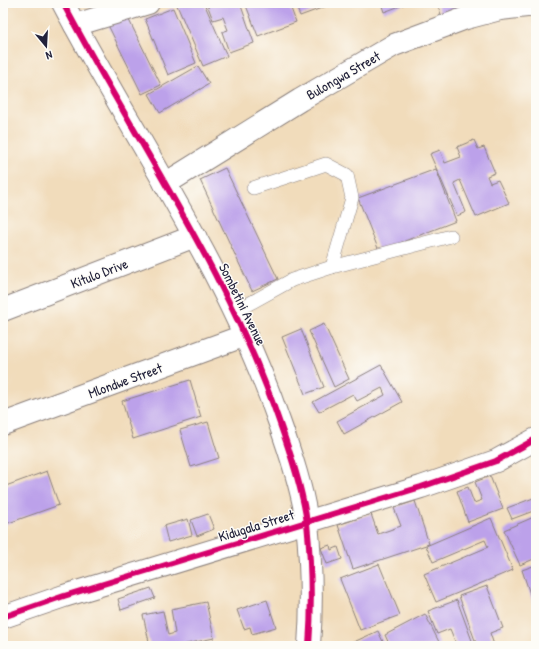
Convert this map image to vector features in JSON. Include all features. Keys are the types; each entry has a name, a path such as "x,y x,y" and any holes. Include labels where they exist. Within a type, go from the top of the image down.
{"street":[{"name":"Sombetini Avenue","path":"63,3 195,236 246,336 267,385 293,460 307,522 311,617 309,646"},
{"path":"75,25 148,3"},
{"name":"Bulongwa Street","path":"166,184 300,100 394,45 473,16 500,9 536,5"},
{"name":"Kitulo Drive","path":"3,310 195,236"},
{"name":"Mlondwe Street","path":"3,424 246,336"},
{"name":"Kidugala Street","path":"3,617 64,596 421,487 496,460 536,439"}],"lane":[{"path":"253,188 326,164 347,175 352,198 332,266"},
{"path":"234,312 292,280 332,266 451,236"}],"building":[{"path":"176,3 204,3 227,56 203,66"},
{"path":"240,3 254,43 229,52 222,32 228,30 223,17 213,20 207,4"},
{"path":"245,3 289,3 296,22 258,36"},
{"path":"297,3 335,3 300,16 295,4"},
{"path":"381,3 408,3 384,12"},
{"path":"437,3 475,3 477,9 443,20"},
{"path":"173,8 196,63 168,75 145,19"},
{"path":"127,16 161,85 142,94 108,25"},
{"path":"198,66 209,84 160,113 149,94"},
{"path":"474,140 478,149 484,147 495,173 487,176 490,183 498,180 509,203 476,217 460,180 454,183 466,212 457,216 430,154 440,150 445,163 461,157 457,147"},
{"path":"225,168 278,279 252,291 200,180"},
{"path":"436,169 456,221 379,251 358,198"},
{"path":"324,324 349,379 334,387 309,331"},
{"path":"301,329 324,387 305,394 282,337"},
{"path":"381,365 402,402 344,434 337,421 385,395 382,388 357,401 353,394 319,412 313,402"},
{"path":"190,380 201,417 133,439 122,401"},
{"path":"208,422 219,458 191,467 180,430"},
{"path":"47,471 59,505 3,525 3,487"},
{"path":"490,476 503,509 468,522 457,491 468,487 474,503 482,500 475,482"},
{"path":"536,497 536,510 512,519 507,508"},
{"path":"415,501 429,544 353,569 338,525 371,514 378,534 401,526 394,508"},
{"path":"208,514 214,529 197,536 191,520"},
{"path":"536,516 536,558 520,565 504,530"},
{"path":"491,518 513,570 436,602 424,574 488,547 485,540 433,562 426,546"},
{"path":"188,519 192,535 168,542 164,526"},
{"path":"330,545 331,550 338,547 342,559 327,564 321,548"},
{"path":"379,564 400,615 360,630 340,579"},
{"path":"536,565 536,602 533,603 522,570"},
{"path":"487,586 503,628 490,633 494,645 477,646 459,596"},
{"path":"151,588 155,598 121,610 118,599"},
{"path":"267,600 276,627 252,634 250,627 244,629 237,610"},
{"path":"457,600 474,646 457,646 450,629 437,634 428,611"},
{"path":"206,602 214,638 177,646 150,646 143,615 163,611 168,635 175,633 171,609"},
{"path":"425,614 440,644 436,646 390,646 385,635"},
{"path":"378,631 385,646 345,646"}],"cycle path":[{"path":"63,3 207,260 234,312 258,366 292,458 305,510 311,600 309,646"},
{"path":"3,617 64,596 421,487 496,461 536,439"}]}
